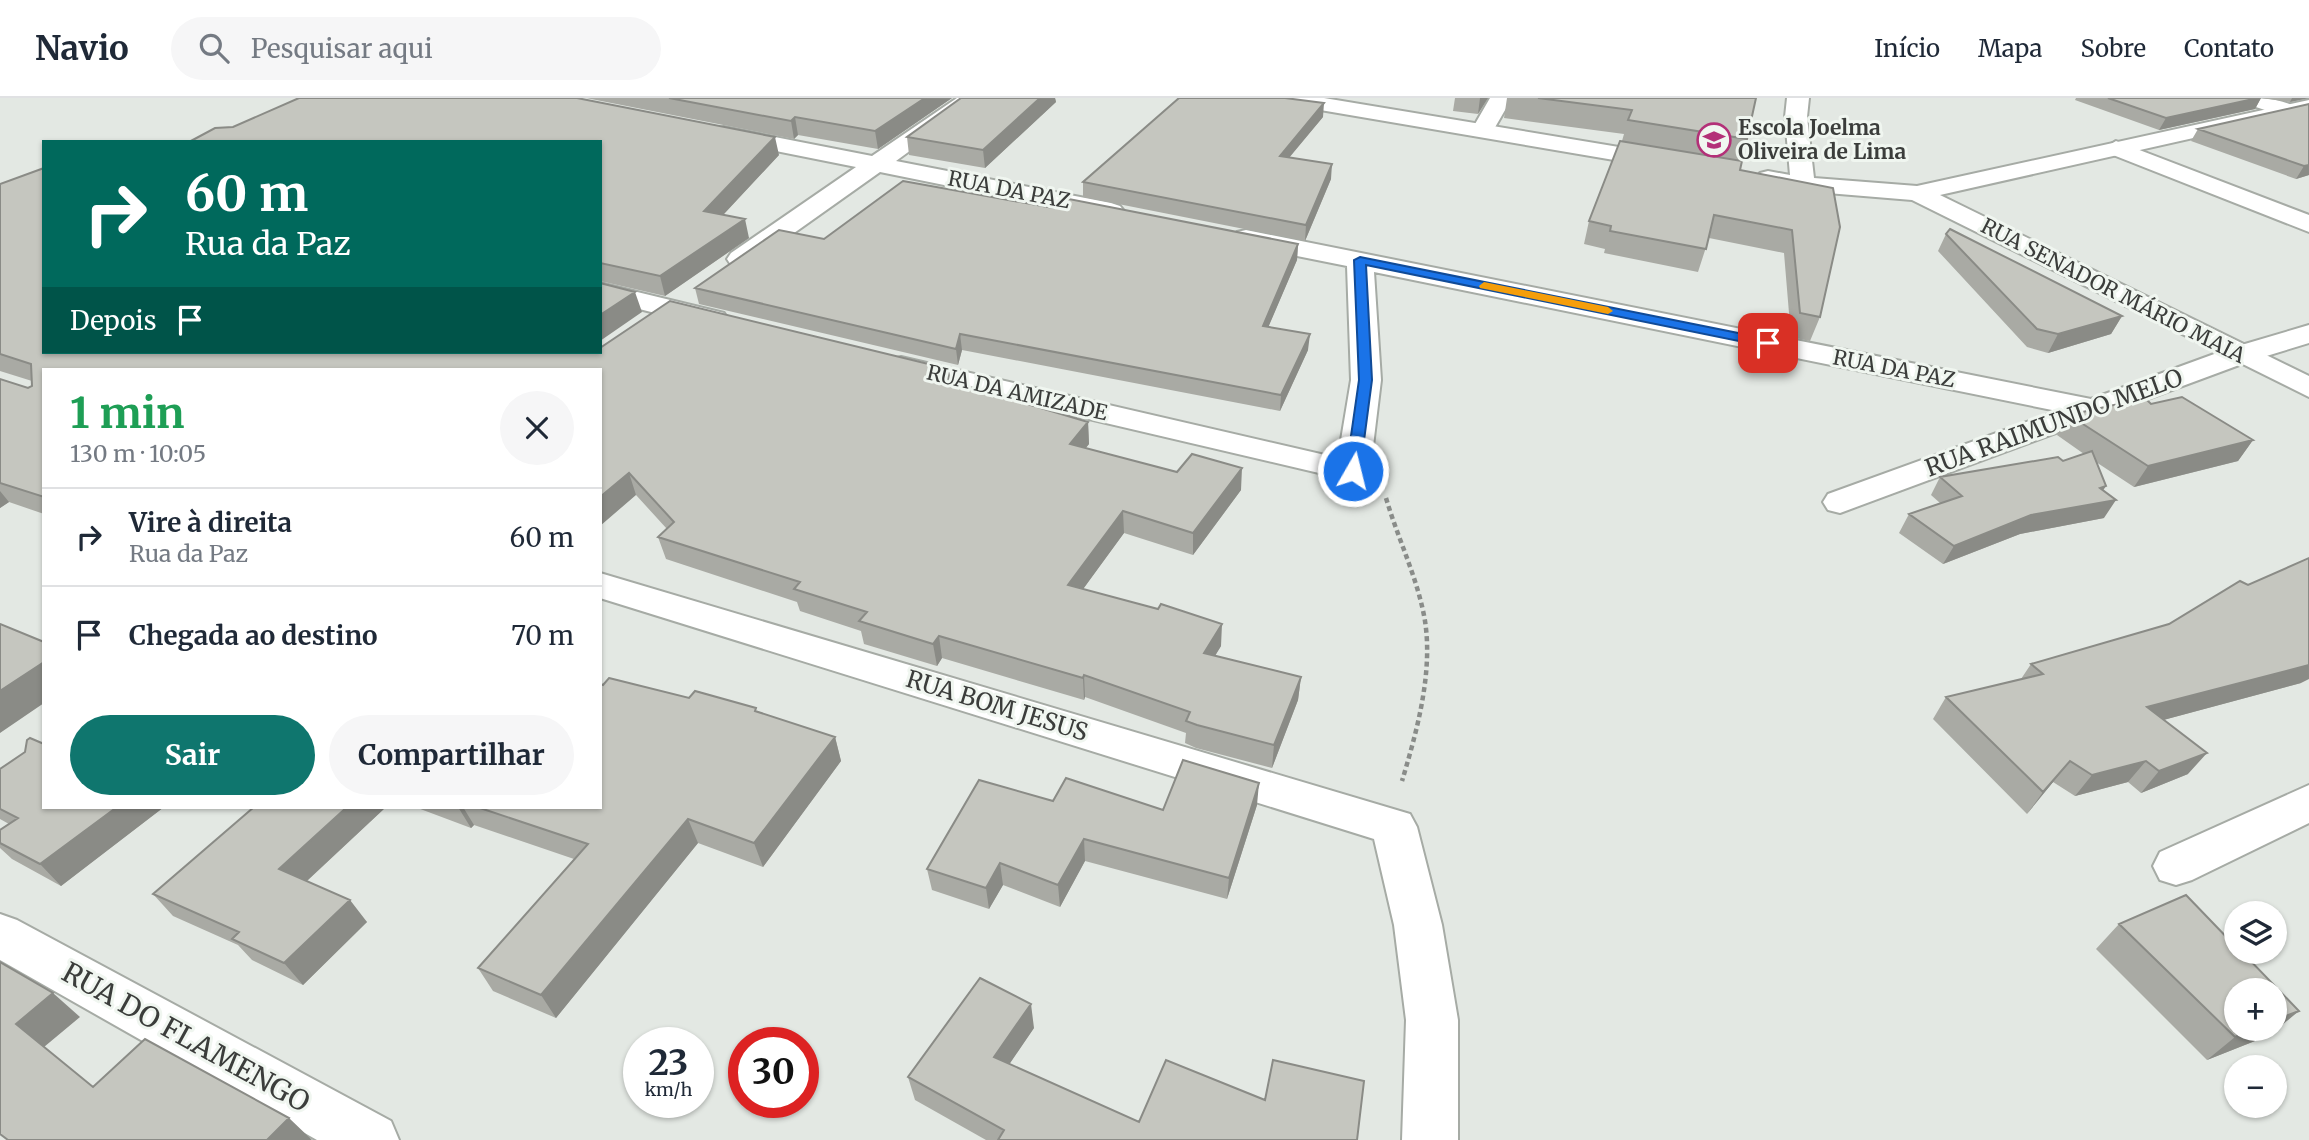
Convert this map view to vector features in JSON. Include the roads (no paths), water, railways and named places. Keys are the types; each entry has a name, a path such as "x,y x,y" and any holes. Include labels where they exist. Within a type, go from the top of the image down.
{"street":[{"path":"724,270 971,98"},
{"path":"1285,98 1683,164"},
{"path":"1482,131 1501,98"},
{"path":"1798,98 1796,117 1803,184"},
{"path":"2252,98 2299,109"},
{"path":"1750,175 1803,184 1917,192 2299,109"},
{"name":"RUA DA PAZ","path":"702,130 1132,215"},
{"path":"2116,148 2309,225"},
{"name":"RUA SENADOR MÁRIO MAIA","path":"1917,192 2309,388"},
{"name":"RUA DA PAZ","path":"1226,234 2094,409"},
{"name":"RUA DA AMIZADE","path":"868,358 1353,471 1366,380 1360,260"},
{"path":"602,291 736,325"},
{"name":"RUA RAIMUNDO MELO","path":"1840,502 2239,355 2309,334"},
{"name":"RUA BOM JESUS","path":"602,586 1394,827 1419,925 1432,1020 1430,1140"},
{"path":"2176,866 2309,803"},
{"name":"RUA DO FLAMENGO","path":"0,935 371,1140"}],"place":[{"name":"Escola Joelma Oliveira de Lima","path":"1714,140"}]}
